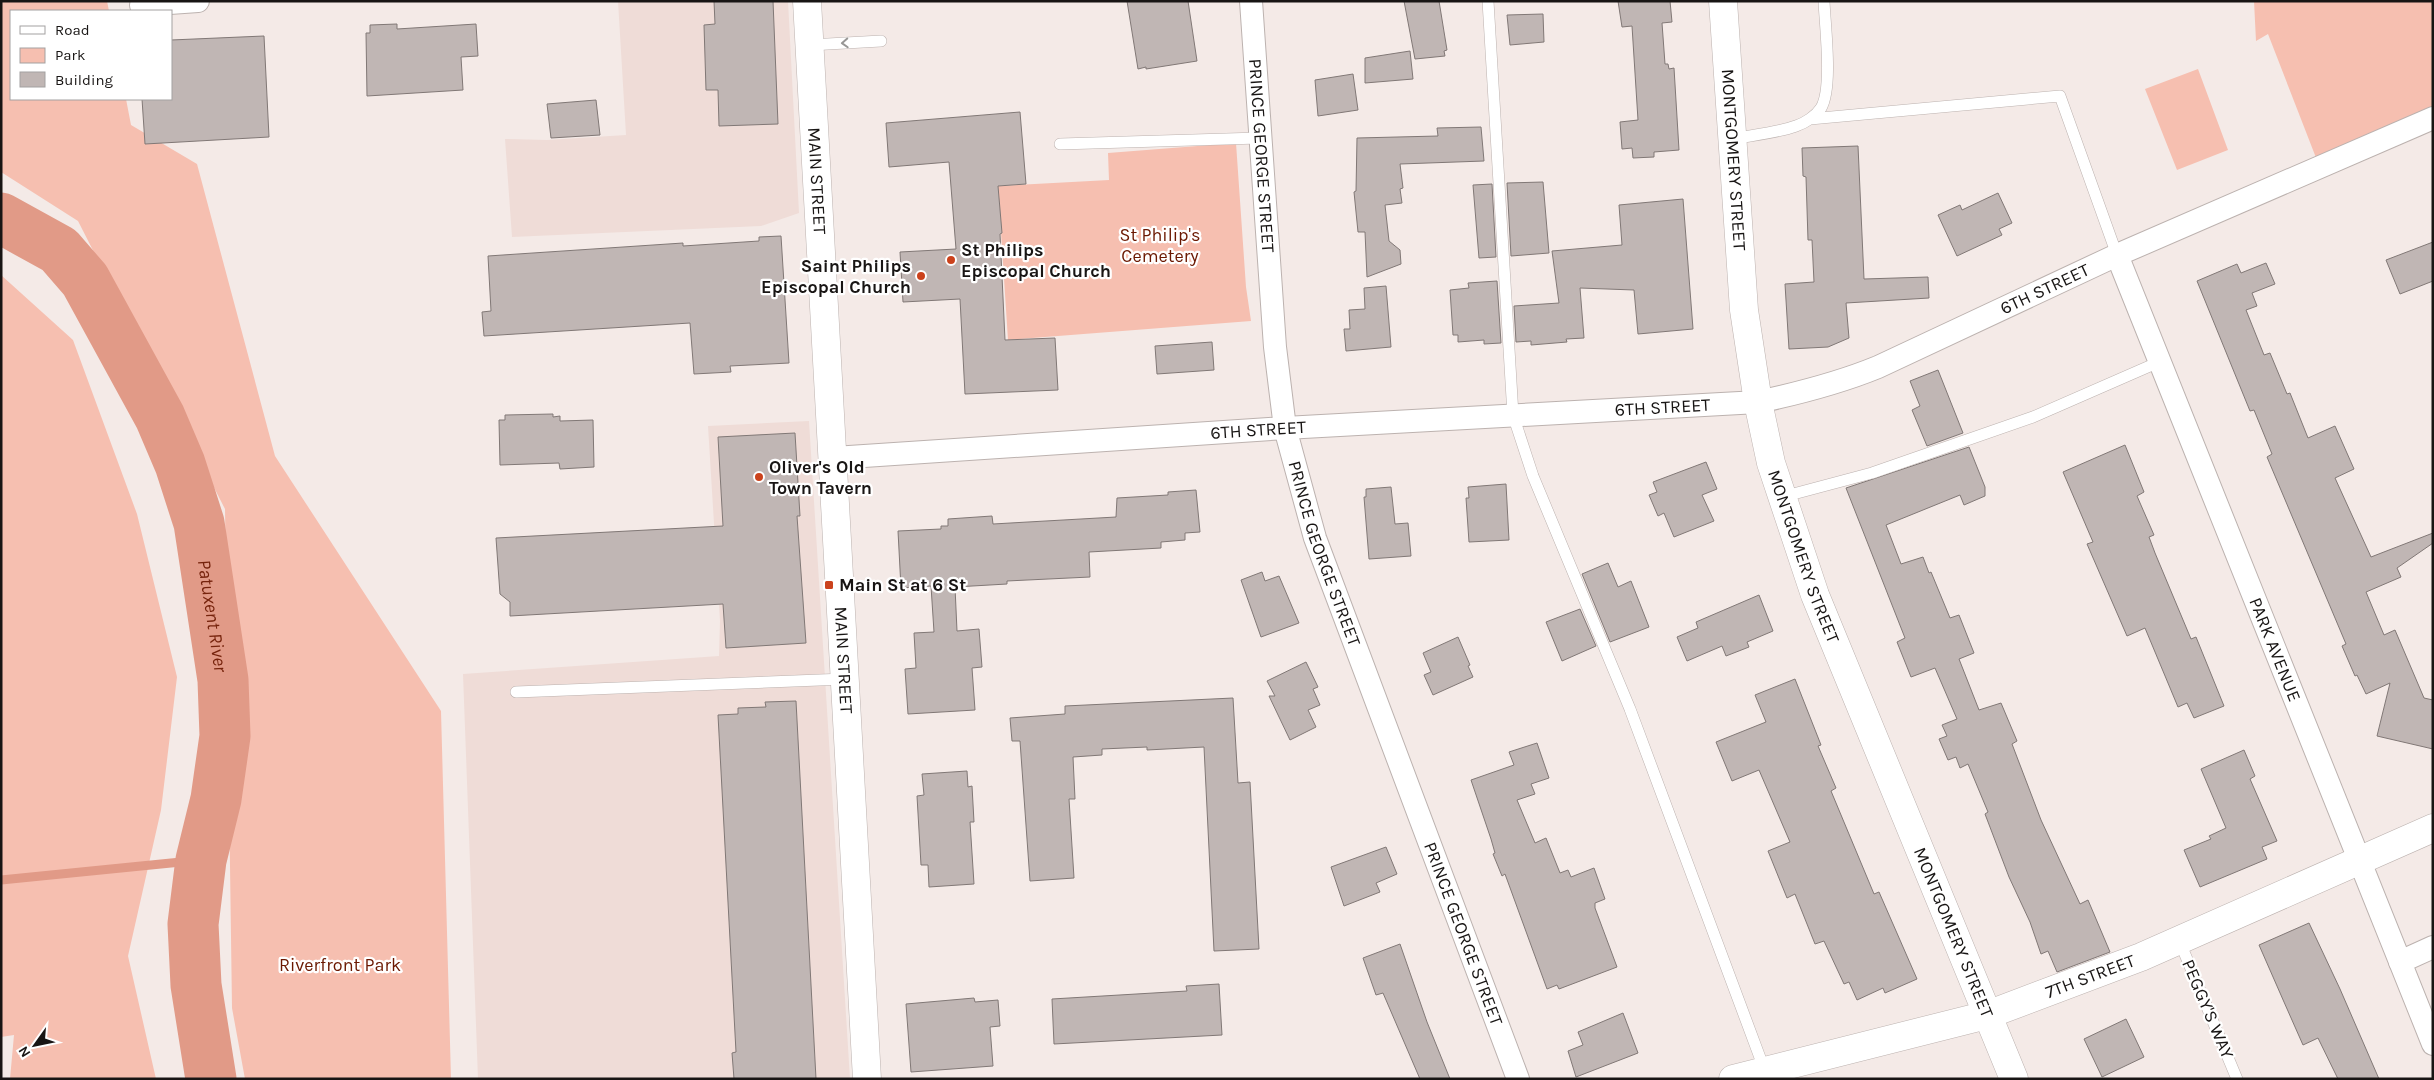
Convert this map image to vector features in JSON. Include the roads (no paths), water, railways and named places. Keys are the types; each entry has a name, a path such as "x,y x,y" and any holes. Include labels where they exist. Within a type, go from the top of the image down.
{"street":[{"path":"141,4 198,1"},
{"name":"MAIN STREET","path":"807,1 834,458 867,1079"},
{"name":"PRINCE GEORGE STREET","path":"1251,1 1273,328 1285,428 1315,538 1518,1079"},
{"name":"MONTGOMERY STREET","path":"1723,1 1744,310 1758,402 1771,463 1781,497 1816,595 2014,1079"},
{"name":"6TH STREET","path":"834,458 1285,428 1758,402 1840,382 1878,367 2117,255 2433,118"},
{"name":"PARK AVENUE","path":"2117,255 2433,1044"},
{"name":"7TH STREET","path":"1733,1079 1988,1015 2141,957 2433,828"},
{"path":"2400,962 2433,947"}],"lane":[{"path":"1488,1 1514,416 1533,476 1630,709 1765,1070"},
{"path":"1732,139 1796,126 1810,119 1821,108 1826,91 1827,57 1824,1"},
{"path":"810,45 880,41"},
{"path":"1810,119 2060,96 2117,255"},
{"path":"1060,144 1259,138"},
{"path":"1781,497 1872,473 2032,417 2159,362"},
{"path":"516,692 845,679"},
{"name":"PEGGY'S WAY","path":"2179,940 2237,1079"}],"waterway":[{"name":"Patuxent River","path":"1,218 59,250 85,280 160,417 180,464 199,523 223,680 225,736 216,799 201,860 193,924 196,985 211,1079"},
{"path":"1,880 201,860"}],"place":[{"name":"St Philips Episcopal Church","path":"951,260"},
{"name":"Saint Philips Episcopal Church","path":"921,276"},
{"name":"Oliver's Old Town Tavern","path":"759,477"},
{"name":"Main St at 6 St","path":"829,585"}],"park label":[{"name":"St Philip's Cemetery","path":"1160,245"},
{"name":"Riverfront Park","path":"340,965"}]}
